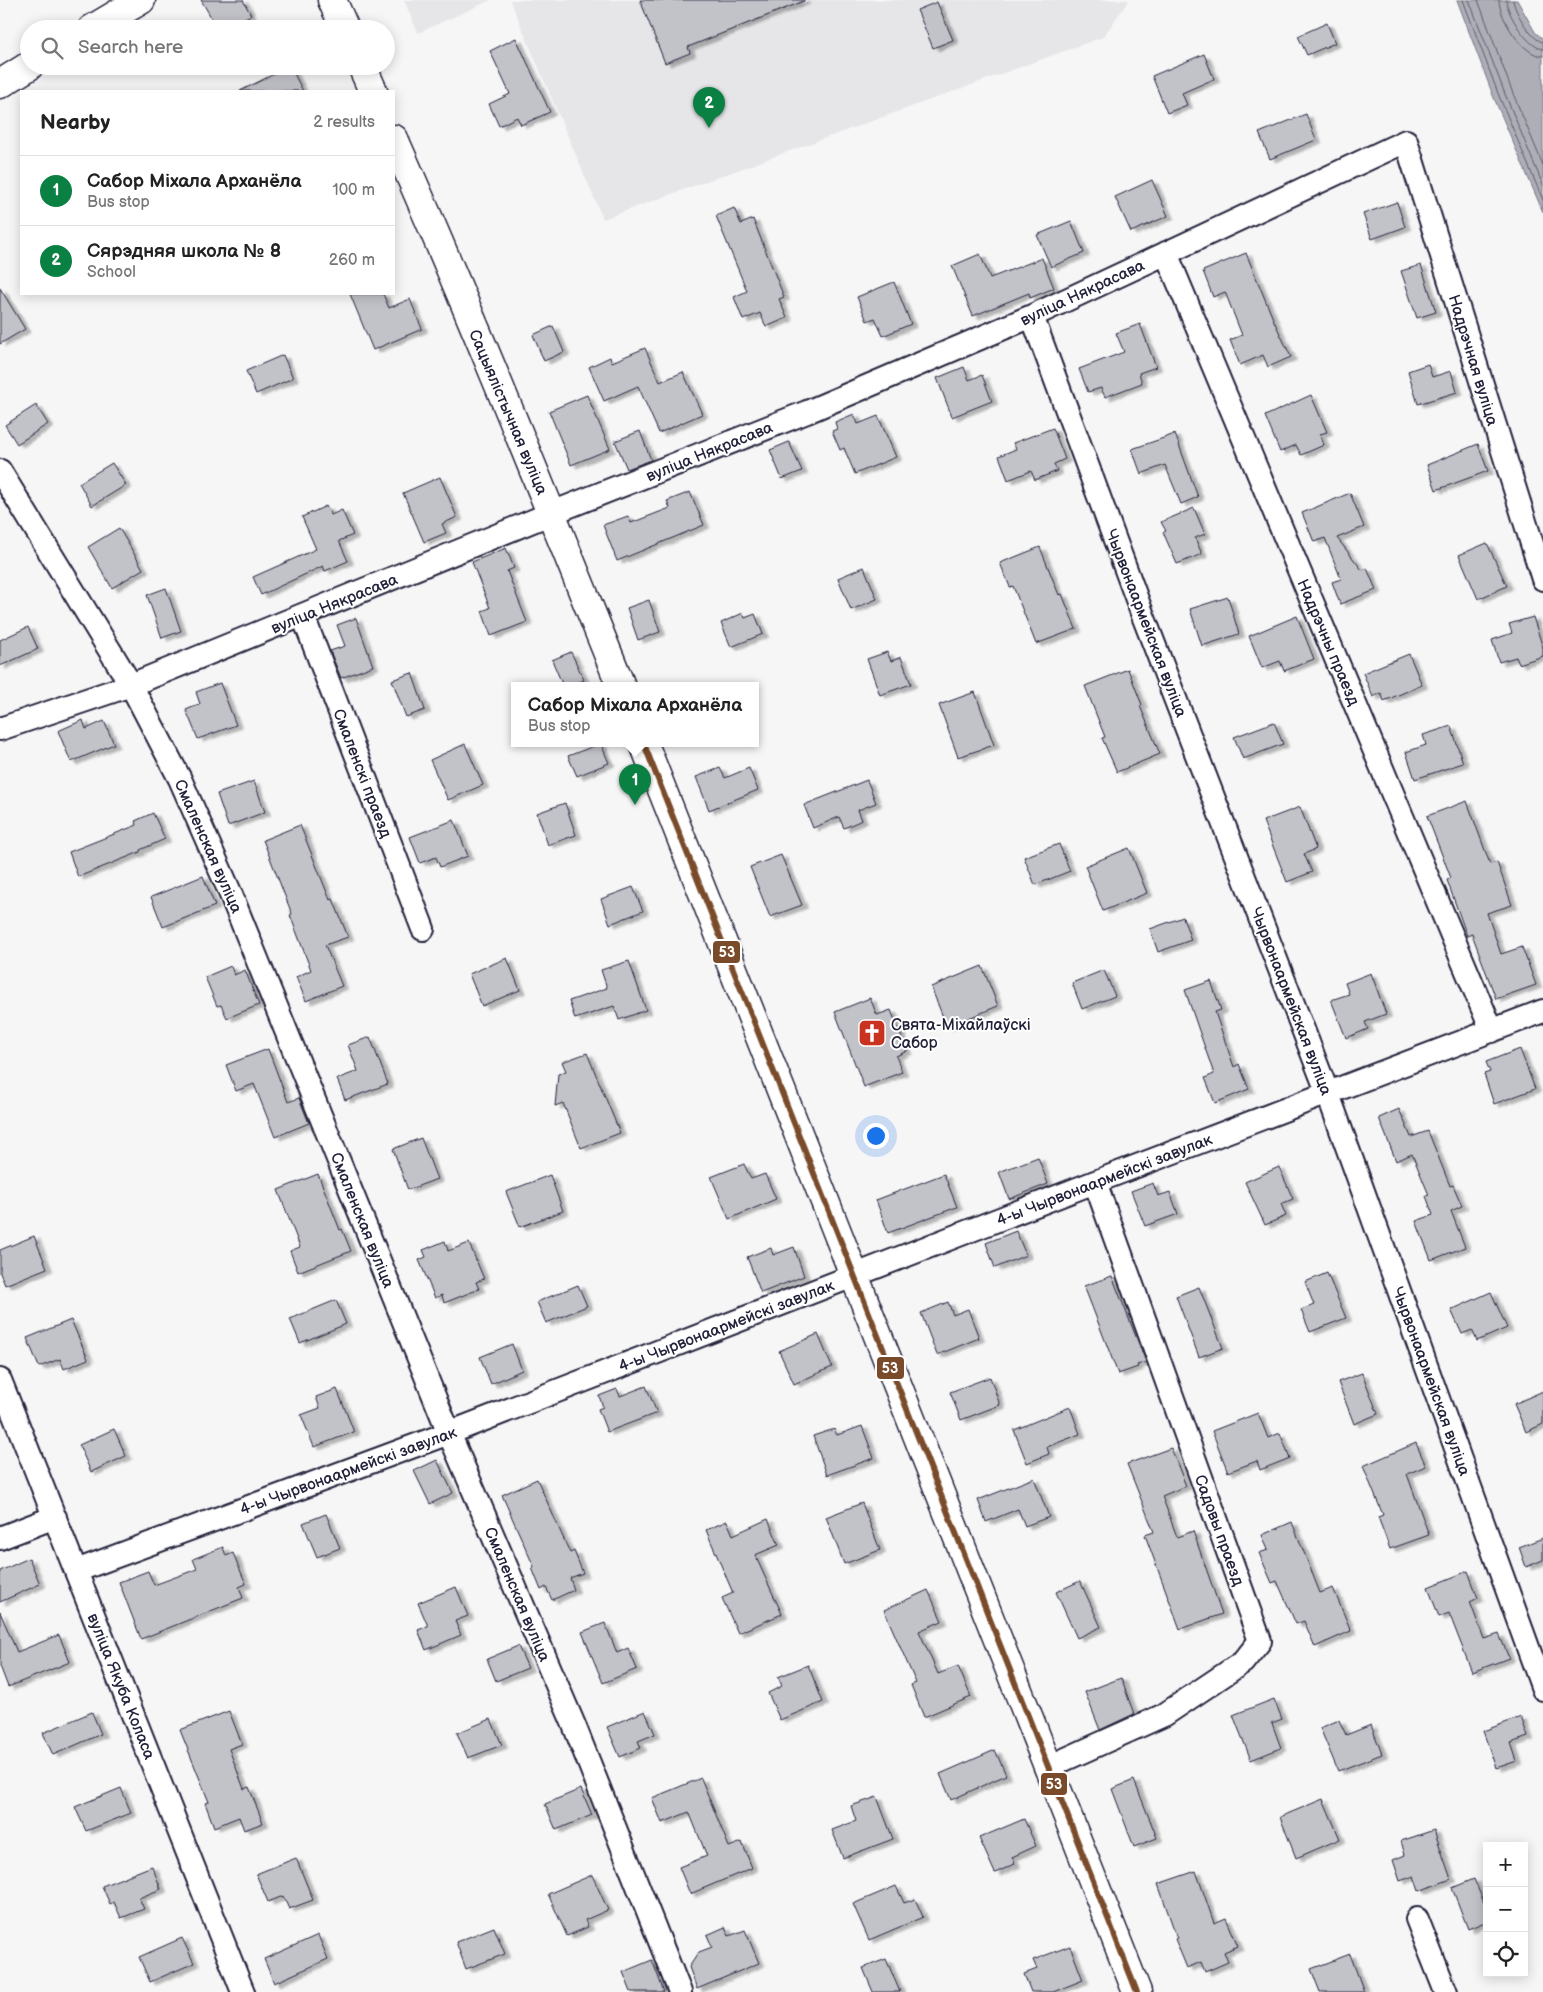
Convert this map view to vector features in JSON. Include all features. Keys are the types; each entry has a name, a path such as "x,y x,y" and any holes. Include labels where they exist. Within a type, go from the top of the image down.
{"main road":[{"path":"107,20 140,0"},
{"path":"332,0 341,20"},
{"path":"0,84 20,72"},
{"path":"366,75 373,90"},
{"name":"Сацыялістычная вуліца","path":"395,141 552,513 619,682"},
{"path":"645,747 855,1275 1046,1768 1137,1992"}],"street":[{"name":"вуліца Някрасава","path":"0,729 131,685 552,513 807,412 1032,316 1406,141"},
{"name":"Надрэчная вуліца","path":"1406,141 1543,578"},
{"name":"Надрэчны праезд","path":"1166,253 1492,1031"},
{"name":"Чырвонаармейская вуліца","path":"1032,316 1146,622 1328,1094 1543,1689"},
{"name":"Смаленская вуліца","path":"0,472 131,685 180,779 229,890 449,1433 574,1725 680,1992"},
{"name":"Смаленскі праезд","path":"303,616 423,930"},
{"name":"4-ы Чырвонаармейскі завулак","path":"76,1571 449,1433 1095,1182 1543,1012"},
{"name":"Садовы праезд","path":"1046,1768 1164,1716 1243,1662 1260,1641 1095,1182"},
{"name":"вуліца Якуба Коласа","path":"0,1380 243,1992"},
{"path":"0,1538 55,1517"},
{"path":"1417,1919 1446,1992"}],"shaded area":[{"path":"404,0 491,0 418,33"},
{"path":"510,0 1129,0 1103,37 603,219"}],"water":[{"path":"1457,0 1517,0 1535,32 1543,39 1543,212 1494,98"}],"building":[{"path":"201,0 243,0 251,15 244,20 213,20"},
{"path":"640,0 804,1 688,47 690,53 665,63"},
{"path":"937,2 953,40 933,48 917,10"},
{"path":"1327,23 1335,43 1307,55 1298,36"},
{"path":"516,38 550,112 521,125 517,117 499,126 489,104 510,94 490,51"},
{"path":"1204,54 1214,79 1182,93 1187,105 1167,113 1152,76"},
{"path":"272,75 295,75 302,90 242,90"},
{"path":"1306,114 1316,140 1270,159 1259,133"},
{"path":"1152,180 1168,216 1131,232 1115,197"},
{"path":"1397,202 1405,227 1372,239 1363,214"},
{"path":"734,208 741,224 753,219 784,297 779,299 787,318 766,327 760,313 743,320 734,297 747,291 716,216"},
{"path":"1071,221 1084,253 1051,267 1037,235"},
{"path":"1246,253 1291,357 1268,367 1263,355 1240,365 1230,340 1242,335 1225,292 1213,297 1203,271"},
{"path":"980,254 990,278 1042,258 1054,288 1030,298 1029,293 973,316 952,266"},
{"path":"1421,265 1436,312 1417,318 1401,271"},
{"path":"894,282 911,324 883,336 875,318 867,321 857,297"},
{"path":"0,288 25,329 0,344"},
{"path":"350,295 383,295 389,308 410,299 422,329 373,350"},
{"path":"1140,324 1156,367 1139,373 1142,383 1105,397 1101,388 1088,392 1079,369 1124,352 1116,333"},
{"path":"553,326 564,352 544,361 533,335"},
{"path":"645,348 660,382 683,372 702,414 659,433 638,386 604,401 589,367 610,357 612,362"},
{"path":"283,355 293,378 256,394 246,371"},
{"path":"1428,364 1432,377 1451,371 1457,392 1418,404 1408,371"},
{"path":"964,367 969,380 982,375 992,401 952,417 937,378"},
{"path":"587,395 610,449 571,465 549,411"},
{"path":"1311,395 1327,432 1320,434 1324,445 1301,455 1296,445 1280,452 1265,416"},
{"path":"36,405 48,424 17,444 5,425"},
{"path":"854,414 858,424 878,416 896,457 855,474 844,448 840,450 832,431 837,429 835,422"},
{"path":"1053,428 1065,459 1054,464 1057,471 1035,480 1031,471 1008,480 999,456 1016,449 1013,443"},
{"path":"640,431 651,460 627,469 615,441"},
{"path":"1175,434 1198,497 1181,504 1165,465 1141,474 1132,449"},
{"path":"789,442 802,471 782,479 770,450"},
{"path":"1478,444 1488,471 1436,490 1427,465"},
{"path":"112,463 126,485 92,506 79,483"},
{"path":"440,477 457,517 442,524 446,533 424,542 403,493"},
{"path":"690,492 704,525 617,561 603,525 628,516 631,523 670,508 667,501"},
{"path":"1350,493 1364,527 1337,538 1362,570 1367,568 1376,590 1340,604 1332,582 1341,579 1325,538 1314,542 1302,513"},
{"path":"326,506 331,515 342,510 353,535 339,541 348,561 325,571 323,566 261,595 253,577 316,549 302,517"},
{"path":"1194,508 1205,534 1195,538 1202,554 1177,564 1163,532 1166,531 1161,522"},
{"path":"119,528 143,569 112,588 88,547"},
{"path":"1487,543 1507,586 1478,599 1459,555"},
{"path":"1040,547 1059,595 1062,594 1076,629 1036,644 1013,586 1010,587 1000,563"},
{"path":"506,548 514,568 507,571 527,622 491,636 482,611 490,608 472,562"},
{"path":"864,567 877,599 851,610 838,578"},
{"path":"166,588 181,631 162,638 147,595"},
{"path":"1228,597 1239,634 1202,646 1190,609"},
{"path":"649,600 660,632 638,640 627,608"},
{"path":"743,613 745,618 755,614 763,634 731,647 721,623"},
{"path":"1297,616 1314,659 1284,671 1280,661 1262,668 1249,636"},
{"path":"1533,617 1543,648 1543,656 1519,664 1516,657 1499,662 1492,640 1512,633 1509,624"},
{"path":"356,618 373,666 341,678 330,651 345,646 337,625"},
{"path":"28,627 38,649 0,666 0,640"},
{"path":"571,652 584,680 579,682 561,682 552,660"},
{"path":"887,652 891,661 901,657 911,684 880,695 867,659"},
{"path":"1409,654 1422,685 1384,701 1381,693 1373,697 1363,673"},
{"path":"1128,669 1142,705 1140,706 1160,754 1117,772 1102,738 1105,737 1085,686"},
{"path":"412,673 425,710 406,717 392,680"},
{"path":"220,683 236,725 198,739 186,710 200,704 196,692"},
{"path":"975,692 994,745 958,757 939,705"},
{"path":"83,720 86,729 104,721 114,744 71,762 58,731"},
{"path":"1274,722 1283,744 1243,759 1234,737"},
{"path":"1451,726 1463,763 1415,779 1406,752 1426,745 1423,735"},
{"path":"465,744 483,785 448,800 430,760"},
{"path":"591,747 602,747 609,763 577,776 568,756"},
{"path":"720,768 725,778 749,768 758,790 709,810 696,777"},
{"path":"867,780 876,803 858,810 862,820 844,828 839,817 813,828 804,805"},
{"path":"254,781 265,812 228,826 217,794"},
{"path":"1467,801 1490,864 1497,862 1512,905 1487,913 1501,954 1522,947 1536,985 1496,999 1472,934 1467,936 1447,880 1451,878 1427,816"},
{"path":"565,803 576,835 548,845 537,813"},
{"path":"1300,807 1316,849 1304,854 1312,872 1287,882 1263,821"},
{"path":"153,813 165,839 140,850 140,852 78,877 69,852 137,825 135,821"},
{"path":"454,820 468,856 440,867 436,857 420,863 410,837"},
{"path":"300,825 330,900 333,899 348,937 325,945 342,986 306,1001 296,977 311,970 290,915 292,914 263,840"},
{"path":"1059,844 1070,871 1035,885 1024,857"},
{"path":"1129,848 1147,893 1103,911 1085,866"},
{"path":"781,855 802,905 770,917 750,867"},
{"path":"203,876 215,906 163,927 151,897"},
{"path":"633,887 643,911 610,924 601,899"},
{"path":"1183,917 1191,940 1158,952 1150,929"},
{"path":"507,958 520,990 482,1006 469,974"},
{"path":"629,961 646,1010 619,1020 614,1006 575,1019 569,1001 607,988 601,970"},
{"path":"231,966 234,975 245,970 259,1005 227,1018 221,1005 217,1006 205,977"},
{"path":"982,966 998,1006 947,1027 931,987"},
{"path":"1104,970 1115,996 1082,1009 1072,983"},
{"path":"1371,973 1386,1014 1365,1022 1368,1029 1346,1038 1331,1000 1349,994 1345,983"},
{"path":"1211,981 1221,1010 1215,1012 1234,1067 1239,1064 1249,1089 1215,1103 1205,1078 1214,1074 1185,990"},
{"name":"Свята-Міхайлаўскі Сабор","path":"870,998 877,1015 891,1010 907,1051 896,1056 902,1072 864,1087 835,1012"},
{"path":"370,1037 388,1084 345,1100 337,1079 358,1071 348,1045"},
{"path":"268,1049 288,1102 299,1098 309,1123 275,1137 254,1084 236,1091 226,1065"},
{"path":"1520,1049 1535,1089 1494,1104 1484,1074 1490,1072 1486,1062"},
{"path":"587,1053 620,1133 581,1148 563,1103 555,1106 558,1074 566,1071 562,1062"},
{"path":"1399,1109 1411,1137 1428,1131 1450,1186 1453,1185 1462,1206 1451,1211 1465,1247 1431,1260 1416,1221 1433,1215 1426,1196 1429,1195 1412,1154 1396,1161 1379,1118"},
{"path":"421,1138 437,1179 408,1190 393,1149"},
{"path":"1038,1157 1048,1184 1009,1199 999,1172"},
{"path":"744,1164 751,1179 765,1174 776,1199 729,1219 711,1177"},
{"path":"1279,1167 1293,1199 1281,1204 1286,1216 1265,1225 1245,1182"},
{"path":"318,1174 340,1230 342,1229 351,1251 298,1272 290,1251 300,1247 278,1190"},
{"path":"944,1174 957,1207 888,1233 876,1200"},
{"path":"550,1175 563,1211 520,1227 506,1192"},
{"path":"1153,1183 1158,1196 1170,1192 1178,1214 1145,1226 1131,1191"},
{"path":"1016,1231 1026,1255 995,1268 986,1243"},
{"path":"34,1236 47,1268 5,1285 0,1273 0,1250"},
{"path":"445,1241 448,1251 469,1243 484,1279 476,1282 479,1289 444,1303 442,1295 435,1298 419,1260 426,1257 423,1250"},
{"path":"794,1247 804,1276 761,1293 747,1257 771,1248 773,1255"},
{"path":"1327,1273 1346,1318 1310,1332 1301,1310 1314,1305 1305,1282"},
{"path":"1112,1276 1146,1362 1118,1374 1084,1286"},
{"path":"578,1285 587,1306 546,1323 537,1302"},
{"path":"1199,1287 1223,1348 1199,1357 1176,1296"},
{"path":"1491,1292 1507,1328 1477,1341 1472,1330 1462,1334 1451,1310"},
{"path":"336,1300 346,1324 300,1343 290,1319"},
{"path":"948,1302 953,1315 968,1309 979,1338 937,1355 921,1313"},
{"path":"71,1320 88,1359 64,1369 60,1359 39,1367 27,1338"},
{"path":"818,1334 832,1367 794,1384 779,1351"},
{"path":"512,1344 522,1370 491,1384 480,1357"},
{"path":"1362,1373 1378,1414 1354,1424 1338,1382"},
{"path":"990,1377 1000,1405 961,1420 950,1392"},
{"path":"646,1386 657,1413 607,1432 598,1409 603,1407 599,1396 617,1389 620,1396"},
{"path":"337,1389 354,1432 314,1447 301,1415 320,1408 316,1397"},
{"path":"1543,1391 1543,1424 1526,1432 1514,1404"},
{"path":"1070,1407 1080,1434 1047,1447 1049,1454 1027,1463 1014,1430"},
{"path":"1258,1413 1268,1438 1280,1433 1290,1458 1260,1470 1257,1461 1228,1472 1212,1431"},
{"path":"862,1426 874,1458 827,1475 813,1436 834,1429 837,1435"},
{"path":"114,1429 126,1456 91,1472 79,1445"},
{"path":"1416,1443 1426,1466 1407,1474 1429,1535 1390,1549 1378,1517 1383,1515 1363,1466"},
{"path":"1171,1448 1186,1486 1162,1496 1177,1537 1193,1531 1222,1614 1180,1629 1145,1535 1154,1532 1127,1464"},
{"path":"437,1460 453,1493 430,1504 414,1471"},
{"path":"1034,1478 1049,1517 1025,1526 1018,1509 986,1522 978,1500"},
{"path":"537,1479 570,1553 574,1551 583,1573 570,1578 574,1590 552,1600 546,1587 541,1590 532,1568 534,1567 502,1495"},
{"path":"862,1503 880,1550 844,1564 826,1517"},
{"path":"326,1514 340,1548 317,1557 303,1523"},
{"path":"768,1519 779,1545 755,1555 782,1614 738,1633 722,1598 733,1593 706,1530 727,1521 733,1535"},
{"path":"1292,1522 1320,1593 1333,1588 1351,1631 1315,1647 1304,1621 1296,1624 1277,1581 1272,1583 1259,1553 1268,1550 1262,1535"},
{"path":"1543,1538 1543,1560 1526,1567 1519,1547"},
{"path":"223,1547 226,1556 233,1553 246,1584 239,1587 243,1598 141,1639 119,1582 148,1571 154,1585 197,1569 193,1559"},
{"path":"29,1558 40,1584 0,1602 0,1571"},
{"path":"1468,1571 1478,1598 1470,1602 1484,1639 1499,1634 1509,1658 1472,1672 1449,1613 1439,1617 1428,1587"},
{"path":"1080,1581 1101,1627 1077,1638 1056,1592"},
{"path":"456,1587 468,1616 455,1621 461,1635 426,1650 418,1630 428,1626 418,1603"},
{"path":"928,1590 942,1621 919,1631 938,1674 958,1666 971,1697 924,1717 911,1685 916,1683 884,1610"},
{"path":"0,1612 17,1652 59,1635 70,1662 8,1687 0,1666"},
{"path":"605,1623 617,1653 628,1648 637,1669 603,1683 582,1632"},
{"path":"518,1646 528,1668 496,1681 487,1659"},
{"path":"808,1665 823,1702 780,1720 768,1693 782,1686 778,1677"},
{"path":"1121,1678 1134,1714 1100,1730 1085,1692"},
{"path":"1274,1699 1282,1719 1272,1723 1281,1748 1251,1760 1233,1715"},
{"path":"229,1711 242,1744 229,1749 244,1789 249,1787 263,1823 244,1830 239,1817 214,1827 205,1803 209,1802 180,1730"},
{"path":"645,1711 655,1734 638,1741 641,1748 620,1757 607,1727"},
{"path":"92,1712 101,1734 53,1755 43,1733"},
{"path":"1521,1717 1528,1737 1511,1743 1517,1761 1496,1768 1483,1731"},
{"path":"491,1719 502,1745 468,1758 457,1733"},
{"path":"1339,1720 1346,1735 1371,1725 1382,1754 1338,1771 1320,1728"},
{"path":"995,1750 1006,1775 951,1800 940,1774"},
{"path":"701,1778 729,1847 742,1842 752,1868 690,1894 679,1867 707,1856 689,1812 662,1823 652,1798"},
{"path":"1134,1780 1157,1838 1134,1847 1112,1789"},
{"path":"121,1788 131,1813 86,1831 75,1807"},
{"path":"581,1789 592,1815 556,1830 545,1804"},
{"path":"877,1797 893,1839 843,1858 832,1830 856,1821 851,1806"},
{"path":"1323,1799 1340,1839 1296,1858 1280,1817"},
{"path":"1024,1819 1036,1846 1012,1857 1015,1864 995,1873 979,1838"},
{"path":"1434,1830 1451,1879 1419,1891 1414,1876 1400,1881 1393,1860 1405,1855 1401,1841"},
{"path":"296,1858 313,1900 289,1909 283,1896 268,1902 256,1874"},
{"path":"152,1866 161,1889 139,1898 144,1909 121,1918 114,1902 110,1904 102,1886"},
{"path":"1196,1871 1214,1923 1226,1918 1238,1946 1224,1952 1228,1962 1205,1972 1201,1962 1187,1968 1175,1939 1177,1938 1158,1884"},
{"path":"592,1875 608,1910 585,1920 588,1927 567,1936 548,1894"},
{"path":"1474,1879 1483,1900 1483,1923 1468,1929 1452,1888"},
{"path":"896,1886 904,1903 915,1899 923,1917 869,1940 853,1904"},
{"path":"494,1927 505,1954 466,1969 456,1942"},
{"path":"725,1927 729,1936 745,1930 759,1963 697,1989 689,1967 699,1952 712,1947 707,1935"},
{"path":"318,1935 328,1959 274,1983 264,1959"},
{"path":"182,1938 194,1963 150,1982 139,1957"},
{"path":"1070,1946 1083,1980 1053,1992 1031,1992 1024,1974 1037,1969 1033,1960"},
{"path":"1350,1954 1364,1992 1320,1992 1311,1969"},
{"path":"886,1959 900,1992 873,1992 863,1968"},
{"path":"652,1960 664,1992 631,1992 623,1972"}],"transit line":[{"name":"53","path":"645,747 1137,1992"}],"place":[{"name":"Сярэдняя школа № 8","path":"709,128"},
{"name":"Сабор Міхала Арханёла","path":"635,805"},
{"name":"Свята-Міхайлаўскі Сабор","path":"872,1033"}]}
